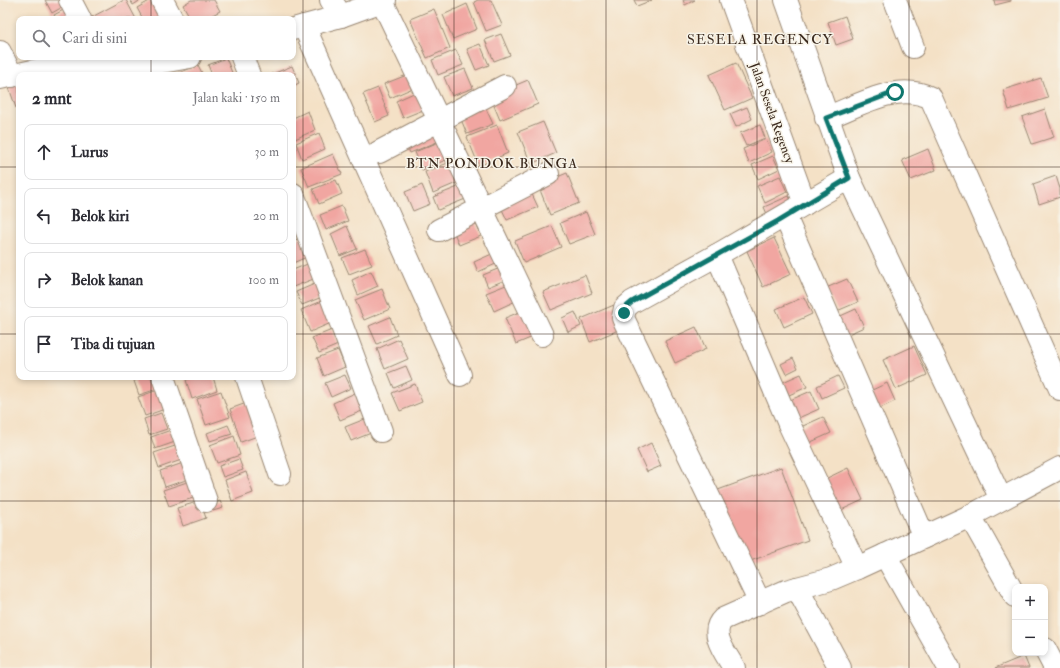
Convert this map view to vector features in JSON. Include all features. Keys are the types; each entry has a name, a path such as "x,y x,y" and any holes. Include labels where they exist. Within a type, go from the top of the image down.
{"street":[{"path":"70,0 78,16"},
{"path":"162,0 170,16"},
{"name":"Jalan Sesela Regency","path":"731,0 805,204"},
{"path":"786,0 826,118 849,178 1001,499"},
{"path":"895,0 912,47"},
{"path":"460,375 298,28 336,8 373,2 438,121 542,335"},
{"path":"0,52 6,77 16,76"},
{"path":"58,71 103,61 140,70 178,60"},
{"path":"243,60 248,72"},
{"path":"379,152 505,86"},
{"path":"826,118 895,92 924,94 931,98 1060,390"},
{"path":"439,230 548,174"},
{"path":"760,603 623,318 625,308 632,302 717,256 729,247 849,178"},
{"path":"296,202 381,431"},
{"path":"785,216 924,537"},
{"path":"717,256 789,424 857,568"},
{"path":"164,380 206,501"},
{"path":"248,380 280,474"},
{"path":"734,668 718,638 716,631 718,624 723,619 797,588 831,579 857,568 970,516 1060,468"},
{"path":"970,516 1012,591"},
{"path":"885,555 948,668"},
{"path":"797,588 840,668"},
{"path":"1048,655 1055,668"}],"building":[{"path":"45,0 64,0 66,5 52,13"},
{"path":"126,0 134,16 94,16"},
{"path":"130,0 141,0 133,5"},
{"path":"151,0 160,16 141,16 137,8"},
{"path":"191,0 214,0 220,11 211,16 189,16 183,5"},
{"path":"478,0 491,0 502,25 486,31 474,2"},
{"path":"634,0 652,0 637,6"},
{"path":"683,0 695,0 685,5"},
{"path":"994,0 1011,0 1011,1 995,5"},
{"path":"467,4 477,29 453,39 443,15"},
{"path":"69,7 74,16 54,16"},
{"path":"434,9 450,48 427,58 410,19"},
{"path":"845,16 853,39 836,45 828,22"},
{"path":"501,34 510,55 494,61 485,40"},
{"path":"480,44 489,65 476,70 467,49"},
{"path":"456,50 463,65 438,75 432,60"},
{"path":"221,60 227,60 232,72 211,72 208,65"},
{"path":"736,63 752,98 725,110 709,75"},
{"path":"198,65 202,72 181,72"},
{"path":"292,66 294,72 277,72"},
{"path":"465,69 473,88 452,96 444,77"},
{"path":"407,75 413,88 390,98 384,84"},
{"path":"296,76 299,83 296,84"},
{"path":"1041,78 1048,98 1009,110 1003,90"},
{"path":"16,79 16,108 7,82"},
{"path":"528,80 538,104 500,120 490,96"},
{"path":"378,88 389,116 375,122 363,94"},
{"path":"416,92 423,110 403,118 396,101"},
{"path":"483,102 493,124 467,134 458,112"},
{"path":"747,107 752,119 736,127 730,114"},
{"path":"1045,109 1054,137 1032,144 1022,117"},
{"path":"308,111 315,130 296,139 296,117"},
{"path":"543,122 556,153 531,164 518,132"},
{"path":"497,125 508,153 479,166 467,137"},
{"path":"760,125 765,138 746,146 740,133"},
{"path":"432,128 437,142 410,153 404,140"},
{"path":"319,133 325,149 302,159 296,143"},
{"path":"766,139 772,152 749,163 743,149"},
{"path":"441,141 448,159 422,170 415,152"},
{"path":"928,149 936,170 911,180 902,160"},
{"path":"333,154 342,174 309,187 301,168"},
{"path":"773,156 779,169 758,179 752,165"},
{"path":"453,161 461,181 433,193 425,172"},
{"path":"567,173 579,203 550,215 538,185"},
{"path":"780,176 787,192 765,203 757,186"},
{"path":"1056,176 1060,189 1060,197 1039,204 1033,184"},
{"path":"336,180 342,194 319,204 313,189"},
{"path":"422,185 430,204 413,211 405,192"},
{"path":"463,185 468,198 438,210 433,197"},
{"path":"530,190 538,207 507,220 499,203"},
{"path":"789,196 795,209 770,221 764,207"},
{"path":"342,206 348,221 326,230 320,215"},
{"path":"586,212 595,234 569,244 560,223"},
{"path":"473,216 481,236 459,245 451,225"},
{"path":"347,226 357,249 340,256 331,234"},
{"path":"552,226 561,247 524,263 515,241"},
{"path":"302,237 309,256 296,262 296,240"},
{"path":"774,238 791,274 763,287 747,251"},
{"path":"365,249 372,265 349,274 342,258"},
{"path":"494,253 498,263 478,272 474,262"},
{"path":"310,263 316,278 296,286 296,269"},
{"path":"505,266 510,278 488,287 483,275"},
{"path":"371,271 378,286 358,295 352,280"},
{"path":"585,275 592,293 551,310 543,292"},
{"path":"847,279 858,302 837,311 826,288"},
{"path":"317,283 322,297 302,305 296,292"},
{"path":"511,283 518,300 494,311 486,293"},
{"path":"382,289 390,309 364,320 355,300"},
{"path":"804,297 812,314 784,327 776,309"},
{"path":"322,301 331,323 310,332 301,310"},
{"path":"614,305 623,328 590,342 581,319"},
{"path":"529,308 540,334 516,344 505,318"},
{"path":"856,309 864,327 844,336 836,318"},
{"path":"575,312 581,326 568,332 562,318"},
{"path":"390,317 397,335 377,344 369,326"},
{"path":"696,327 706,349 675,363 665,341"},
{"path":"332,330 338,345 319,353 312,338"},
{"path":"399,339 408,359 385,369 377,349"},
{"path":"914,346 927,375 896,389 883,360"},
{"path":"338,350 345,367 324,376 317,358"},
{"path":"793,358 798,368 786,374 781,364"},
{"path":"406,366 412,380 394,388 388,373"},
{"path":"801,374 807,387 789,395 783,382"},
{"path":"345,375 351,388 331,397 325,383"},
{"path":"838,376 844,388 822,398 817,386"},
{"path":"157,380 160,388 139,395 134,381"},
{"path":"186,380 214,380 217,390 192,399"},
{"path":"887,383 895,401 876,410 868,392"},
{"path":"415,384 422,402 400,411 392,393"},
{"path":"158,390 165,409 145,416 138,397"},
{"path":"221,391 230,417 206,425 197,399"},
{"path":"811,391 819,409 796,419 788,401"},
{"path":"355,393 362,411 340,420 333,403"},
{"path":"252,401 263,434 241,442 230,409"},
{"path":"161,413 167,429 149,435 144,419"},
{"path":"823,417 831,433 802,446 794,430"},
{"path":"365,419 371,433 351,441 345,427"},
{"path":"228,425 232,434 210,441 207,433"},
{"path":"171,430 175,442 155,449 151,437"},
{"path":"234,436 240,455 217,463 210,445"},
{"path":"651,443 661,466 647,472 637,450"},
{"path":"178,445 184,459 159,468 154,453"},
{"path":"239,459 243,470 223,477 219,466"},
{"path":"186,462 192,478 165,487 160,471"},
{"path":"781,467 808,540 745,563 718,490"},
{"path":"848,468 863,500 837,512 823,480"},
{"path":"246,472 253,493 232,501 225,480"},
{"path":"190,481 196,497 169,506 163,490"},
{"path":"200,501 206,518 183,526 177,508"},
{"path":"220,501 223,508 213,511 210,505"},
{"path":"1024,656 1029,668 995,668"}],"district":[{"name":"SESELA REGENCY","path":"760,39"},
{"name":"BTN PONDOK BUNGA","path":"492,163"}],"route":[{"path":"624,313 625,308 632,302 717,256 729,247 778,221 849,178 826,118 895,92"}]}
